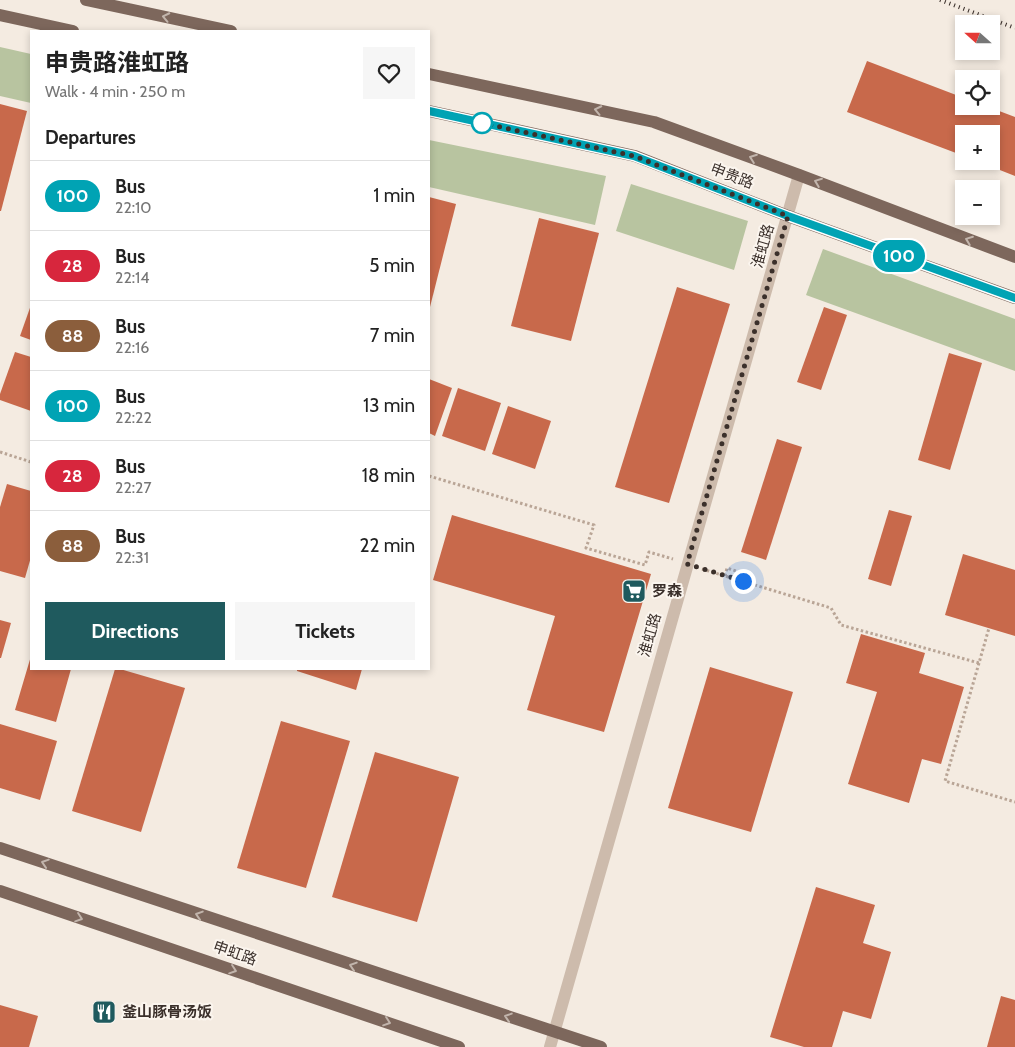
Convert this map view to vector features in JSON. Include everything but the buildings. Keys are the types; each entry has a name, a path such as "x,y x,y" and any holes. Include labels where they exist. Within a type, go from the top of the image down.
{"main road":[{"path":"86,0 226,30"},
{"path":"0,15 68,30"},
{"name":"申贵路","path":"430,74 654,122 799,174 1015,257"},
{"name":"申贵路","path":"430,111 634,156 788,216 1015,298"},
{"path":"0,848 601,1047"},
{"name":"申虹路","path":"0,891 459,1047"}],"street":[{"name":"淮虹路","path":"550,1047 799,174"}],"path":[{"path":"0,452 30,462"},
{"path":"430,476 594,525 586,548 645,566 649,552 830,608 842,625 979,663"},
{"path":"725,576 727,568 745,574"},
{"path":"989,628 945,781 1015,802"}],"green space":[{"path":"0,47 30,54 30,103 0,96"},
{"path":"430,140 606,176 595,225 430,187"},
{"path":"631,184 748,221 734,270 616,231"},
{"path":"823,249 1015,319 1015,371 806,295"}],"railway":[{"path":"940,0 1015,28"}],"bus line":[{"name":"100","path":"430,111 634,156 788,216 1015,298"}],"place":[{"name":"罗森","path":"634,591"},
{"name":"釜山豚骨汤饭","path":"104,1012"}],"route":[{"path":"482,123 634,156 788,216 687,564 743,581"}]}
